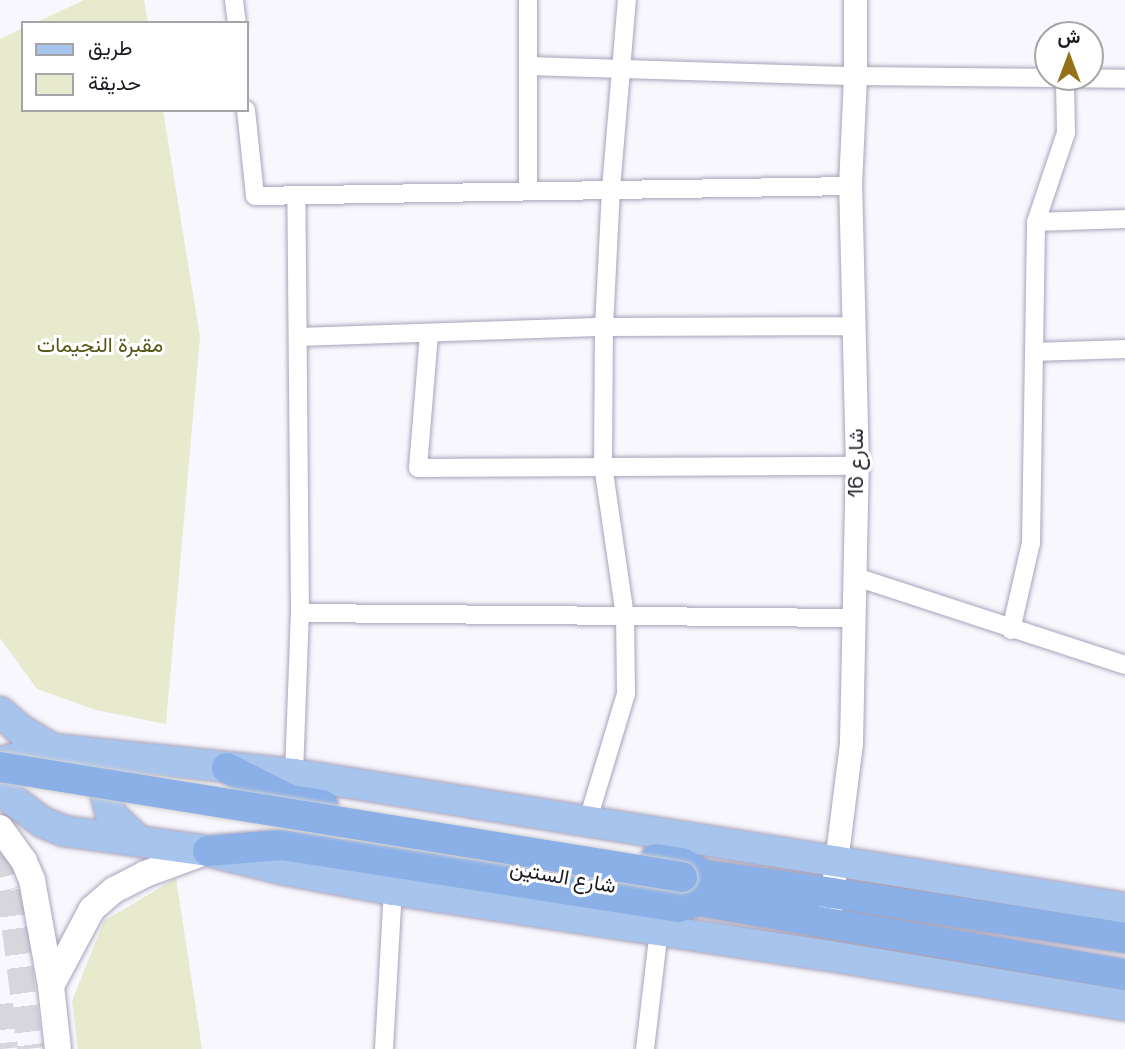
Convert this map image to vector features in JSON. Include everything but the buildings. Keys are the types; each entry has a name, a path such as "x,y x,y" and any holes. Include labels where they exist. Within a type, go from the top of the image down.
{"highway":[{"name":"شارع الستين","path":"0,764 689,888 828,925 1125,974"},
{"path":"208,851 282,845 678,907 689,888 682,863 290,800 228,768"},
{"name":"شارع الستين","path":"0,787 689,888 833,878 1125,938"}],"main road":[{"path":"0,712 21,730 53,749"},
{"name":"شارع الستين","path":"53,749 294,774 587,822 833,878 1125,908"},
{"path":"0,764 53,749"},
{"path":"134,759 115,770 105,791 111,815 137,839"},
{"name":"شارع الستين","path":"0,787 42,822 64,831 137,839 208,851 281,869 393,890 1125,1005"},
{"path":"0,828 12,856 32,880 51,986 58,1049"},
{"path":"51,986 92,909 114,890 145,874 208,851"}],"street":[{"path":"234,0 237,21"},
{"path":"527,0 528,190"},
{"path":"587,822 626,694 625,616 603,466 604,327 611,189 627,0"},
{"name":"شارع 16","path":"828,925 851,742 857,466 850,186 855,0"},
{"path":"528,66 622,71 1034,79"},
{"path":"1104,79 1125,79"},
{"path":"1011,630 1031,543 1036,222 1066,134 1065,91"},
{"path":"246,112 255,196 850,186"},
{"path":"294,774 300,613 296,196"},
{"path":"1036,222 1125,219"},
{"path":"298,337 604,327 854,326"},
{"path":"429,334 418,468 857,466"},
{"path":"1034,352 1125,349"},
{"path":"853,576 1011,630 1125,665"},
{"path":"300,613 852,618"},
{"path":"384,1049 393,890"},
{"path":"645,1049 659,930"}],"green space":[{"path":"84,0 144,0 148,21 39,21"},
{"name":"مقبرة النجيمات","path":"21,29 21,112 163,112 200,337 166,724 96,710 37,689 0,638 0,39"},
{"path":"176,878 202,1049 78,1049 72,1001 104,921"}],"tunnel":[{"path":"0,851 10,890 30,1049"},
{"path":"0,1004 5,1049"}]}
